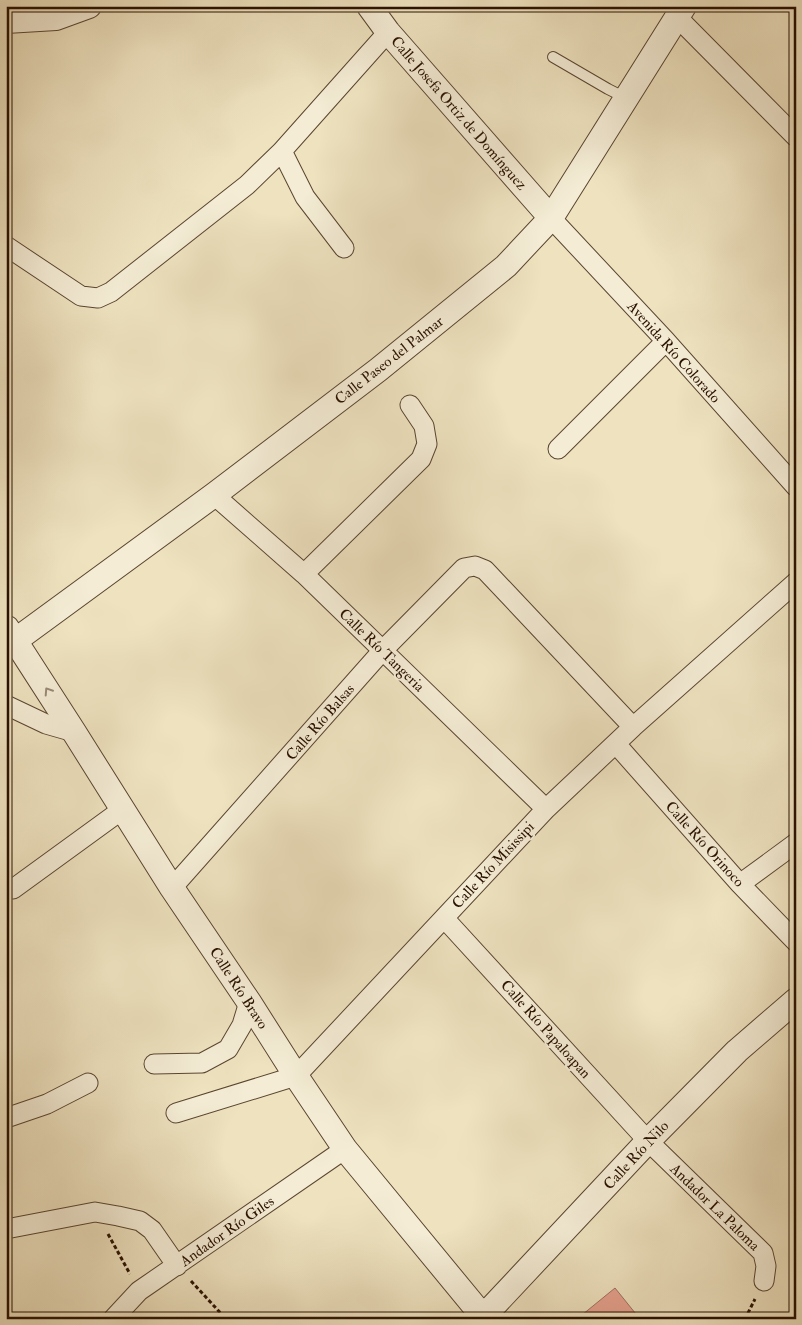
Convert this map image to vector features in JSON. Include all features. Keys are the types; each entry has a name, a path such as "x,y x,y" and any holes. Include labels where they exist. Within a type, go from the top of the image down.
{"street":[{"path":"6,21 56,18 89,6"},
{"name":"Calle Josefa Ortiz de Domínguez","path":"369,6 388,32 551,218"},
{"path":"681,12 796,137"},
{"name":"Calle Paseo del Palmar","path":"9,636 214,495 378,370 506,266 551,218 681,12"},
{"path":"6,246 81,296 98,298 110,292 246,185 282,151 388,32"},
{"path":"282,151 305,197 344,248"},
{"name":"Avenida Río Colorado","path":"551,218 666,341 796,487"},
{"path":"558,449 666,341"},
{"path":"304,574 422,459 427,444 424,426 410,405"},
{"name":"Calle Río Tangeria","path":"214,495 304,574 546,809"},
{"name":"Calle Río Balsas","path":"172,888 383,650 464,568 475,566 485,570 633,727"},
{"name":"Calle Río Misissipi","path":"176,1113 296,1076 546,809 633,727 796,582"},
{"name":"Calle Río Bravo","path":"9,636 74,732 172,888 346,1149 483,1318"},
{"path":"7,707 46,724 74,732"},
{"name":"Calle Río Orinoco","path":"616,744 740,884 796,942"},
{"path":"13,889 123,809"},
{"path":"740,884 796,843"},
{"name":"Calle Río Papaloapan","path":"444,918 648,1141"},
{"name":"Calle Río Nilo","path":"483,1318 648,1141 737,1050 796,1000"},
{"path":"154,1064 202,1063 228,1049 242,1025 249,1002"},
{"path":"6,1118 47,1104 88,1083"},
{"name":"Andador La Paloma","path":"648,1141 763,1253 766,1266 764,1281"},
{"name":"Andador Río Giles","path":"113,1319 139,1291 346,1149"},
{"path":"6,1229 95,1212 140,1222 152,1230 176,1266"}],"lane":[{"path":"553,57 626,98"}],"path":[{"path":"95,1212 139,1291"},
{"path":"176,1266 226,1319"}],"building":[{"path":"615,1288 640,1319 577,1319"}]}
